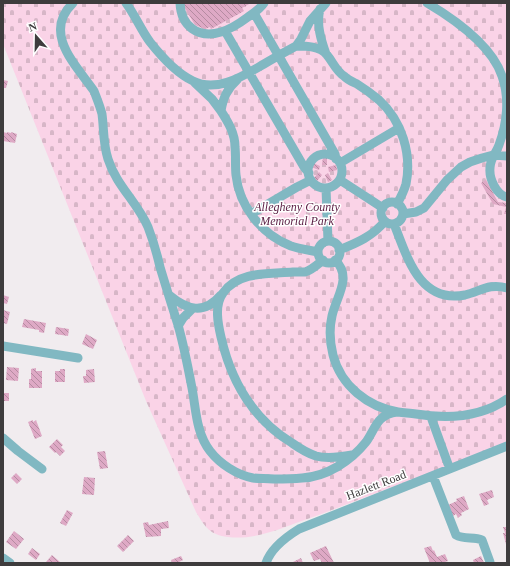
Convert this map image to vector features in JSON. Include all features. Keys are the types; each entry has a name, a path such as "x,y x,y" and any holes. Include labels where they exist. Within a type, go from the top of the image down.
{"street":[{"path":"73,3 69,7 62,22 60,30 61,37 69,56 97,98 102,115 105,148 115,176 137,207 148,227 178,326 191,382 200,431 211,452 226,466 242,474 255,478 311,477 329,471 353,455 366,441 375,425 381,419 397,412"},
{"path":"126,3 159,53 172,66 193,81 222,111 233,132 236,148 235,167 240,195 256,221 283,243 301,249 318,252"},
{"path":"180,3 182,16 187,24 195,30 208,34 225,31 242,22 264,3"},
{"path":"427,3 454,20 474,37 489,53 500,69 506,92 506,116 502,135 490,166 491,178 499,192 503,196 507,197"},
{"path":"193,81 200,84 210,85 220,84 239,78 296,46 310,21 323,6"},
{"path":"323,6 318,16 318,22 326,54 344,77 372,94 386,107 393,116 403,136 408,168 406,185 398,204"},
{"path":"225,31 314,184 318,187 326,188 335,185 340,180 342,168 254,13"},
{"path":"296,46 313,46 326,54"},
{"path":"222,111 224,95 239,78"},
{"path":"338,161 399,128"},
{"path":"310,176 309,167 317,157 326,155 331,156 338,161"},
{"path":"403,214 416,212 424,208 447,180 461,167 476,160 493,155 507,156"},
{"path":"251,214 297,187 310,176"},
{"path":"340,180 383,208"},
{"path":"326,188 328,241"},
{"path":"339,250 358,243 390,222 399,222 402,219 403,209 398,204 393,202 388,203 383,208 382,216 390,222 412,267 421,280 434,291 447,295 459,296 489,287 497,286 507,288"},
{"path":"328,241 335,243 339,250 338,257 329,262 320,258 318,252 321,244 328,241"},
{"path":"169,295 182,305 193,308 204,307 213,303 234,282 247,276 305,272 314,268 323,260"},
{"path":"335,260 340,264 343,279 330,324 331,343 339,372 351,389 376,405 397,412 431,417 454,416 476,412 494,406 507,399"},
{"path":"222,294 218,304 217,317 222,345 238,386 254,410 264,421 287,440 301,449 317,456 336,457 353,455"},
{"path":"204,307 212,310 217,317"},
{"path":"178,326 183,318 193,308"},
{"path":"3,346 78,358"},
{"path":"431,417 448,464"},
{"path":"3,438 42,469"},
{"name":"Hazlett Road","path":"267,562 280,544 308,524 507,446"},
{"path":"433,476 456,535 459,537 478,538 482,540 490,562"},
{"path":"3,558 10,563"}],"green space":[{"name":"Allegheny County Memorial Park","path":"3,3 507,3 507,443 271,532 237,538 222,536 212,532 202,522 196,512 146,401 3,44"}],"building":[{"path":"182,3 251,3 242,8 244,11 211,29 210,27 205,29 195,25"},
{"path":"3,80 8,81 6,88 3,88"},
{"path":"3,132 17,134 15,143 3,141"},
{"path":"323,157 327,158 327,165 322,165"},
{"path":"313,163 320,166 319,170 311,167"},
{"path":"336,165 337,170 329,172 328,167"},
{"path":"319,172 322,175 317,181 314,178"},
{"path":"328,173 332,180 328,182 325,175"},
{"path":"486,180 498,202 507,203 507,214 504,214 506,207 493,204 481,183"},
{"path":"3,295 9,297 7,304 3,303"},
{"path":"3,310 10,312 7,324 3,323"},
{"path":"24,319 46,323 44,333 39,332 39,330 22,327"},
{"path":"56,327 69,329 68,336 55,334"},
{"path":"86,334 97,340 93,349 82,344"},
{"path":"7,367 19,368 18,381 6,380"},
{"path":"36,368 36,371 42,371 42,388 29,388 31,369"},
{"path":"60,369 65,369 65,382 55,382 55,371 60,371"},
{"path":"94,369 95,382 84,383 83,376 86,376 86,370"},
{"path":"3,393 9,393 9,401 3,401"},
{"path":"33,420 33,422 36,420 42,436 35,439 28,422"},
{"path":"57,439 63,445 61,447 65,451 60,456 49,447"},
{"path":"105,451 108,468 100,469 97,452"},
{"path":"16,473 22,479 17,484 11,478"},
{"path":"84,477 95,478 94,495 82,494"},
{"path":"492,490 494,497 487,500 489,504 484,506 479,494"},
{"path":"464,496 469,509 461,513 462,515 458,518 456,514 453,516 448,505 457,501 456,499"},
{"path":"67,510 73,513 66,526 60,523"},
{"path":"168,521 169,528 161,529 161,536 146,537 143,523 148,522 149,525"},
{"path":"503,527 507,527 507,548 503,533 505,533"},
{"path":"14,531 24,539 16,549 6,542"},
{"path":"128,535 134,541 123,552 117,546"},
{"path":"326,546 334,563 322,563 320,559 314,561 310,553"},
{"path":"431,546 437,557 445,554 448,561 442,563 430,563 424,548"},
{"path":"32,548 40,554 36,560 28,554"},
{"path":"52,555 60,562 59,563 46,562"},
{"path":"181,556 183,560 179,563 172,563 171,560"},
{"path":"481,556 484,563 474,563 473,560"},
{"path":"301,558 303,563 293,563 293,562"}]}
